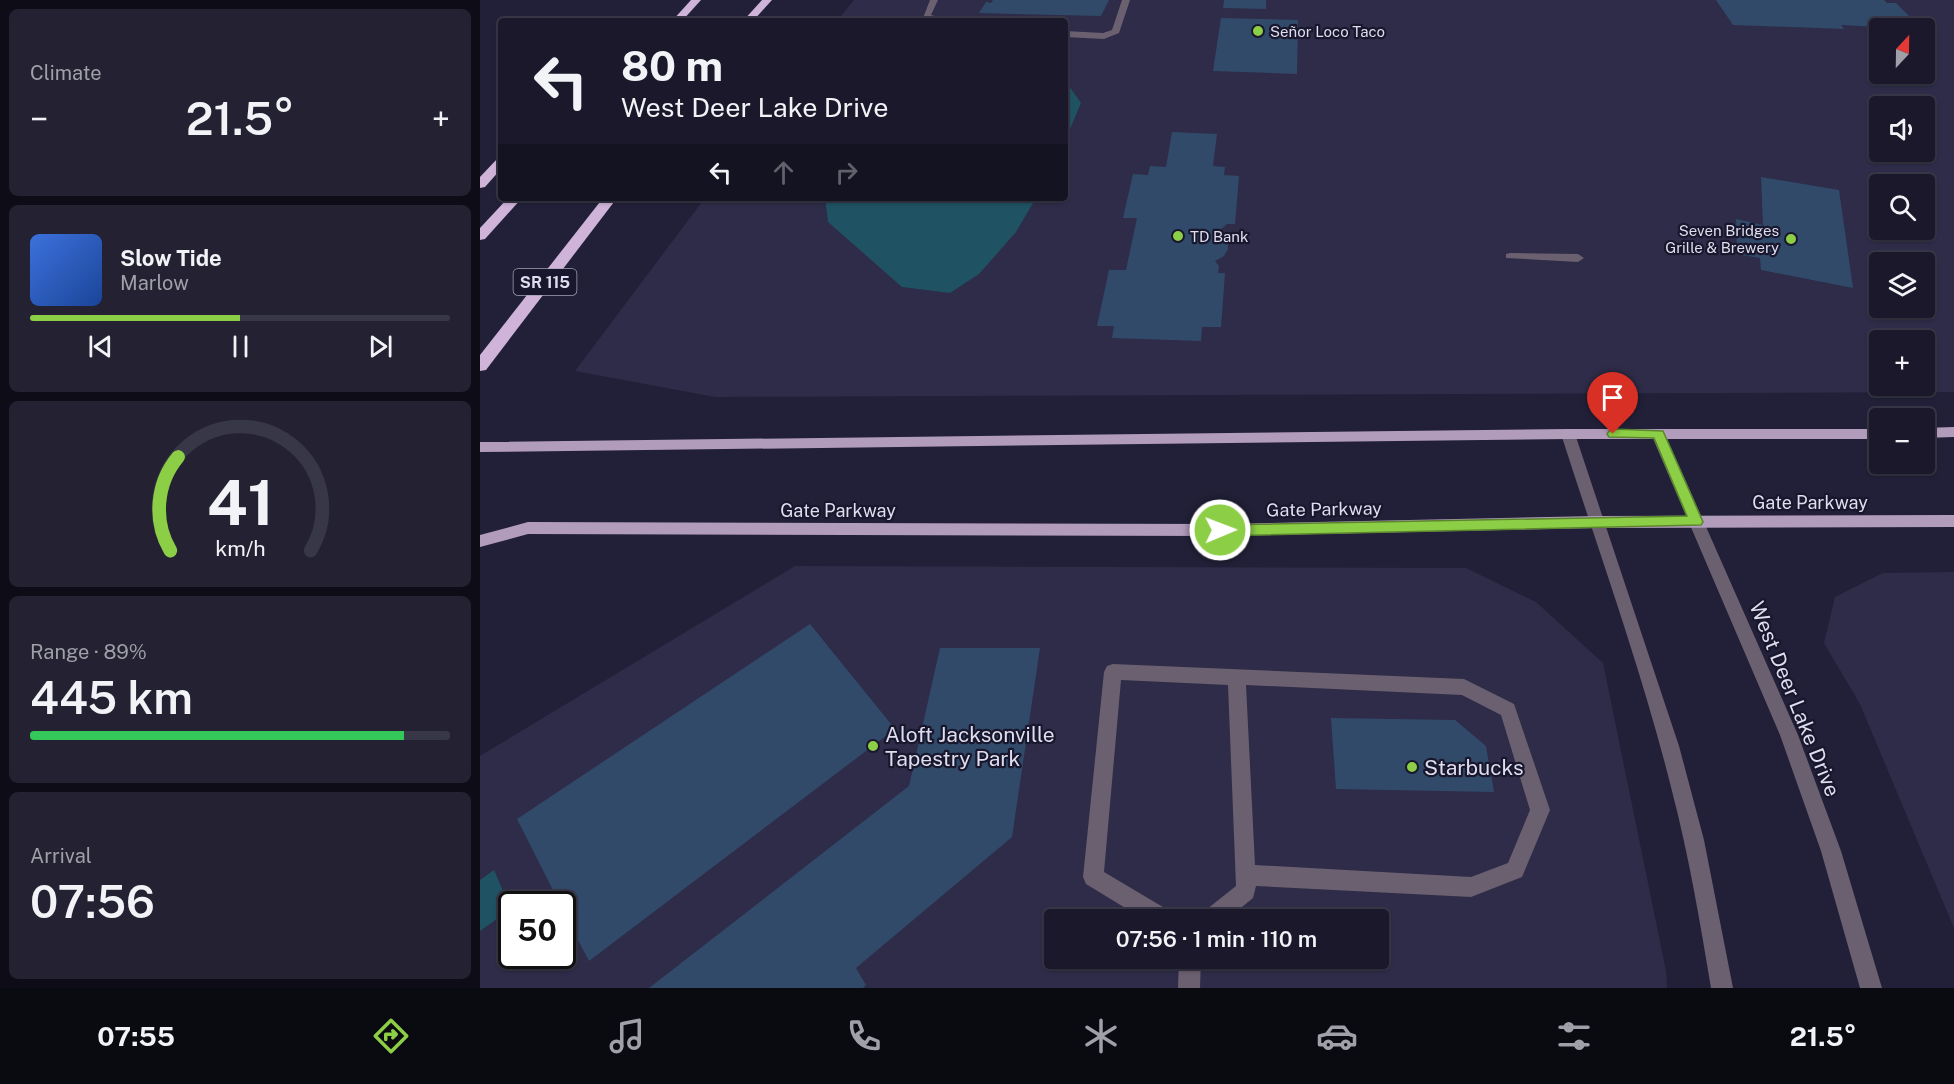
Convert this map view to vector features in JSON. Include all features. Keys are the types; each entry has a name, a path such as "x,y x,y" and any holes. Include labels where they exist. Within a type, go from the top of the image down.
{"highway":[{"path":"680,18 696,0"},
{"path":"751,18 767,0"},
{"path":"480,184 498,165"},
{"path":"480,236 512,201"},
{"name":"SR 115","path":"480,366 608,201"}],"main road":[{"path":"1935,433 1954,432"},
{"path":"480,447 1568,434 1869,434"},
{"name":"Gate Parkway","path":"480,541 528,528 1220,530 1597,522 1954,521"}],"street":[{"path":"934,0 926,16 936,18"},
{"path":"1068,34 1104,36 1116,31 1126,0"},
{"path":"1510,256 1578,258"},
{"path":"1568,434 1656,702 1681,789 1705,891 1722,988"},
{"name":"West Deer Lake Drive","path":"1658,434 1769,685 1796,755 1831,851 1871,988"},
{"path":"1147,909 1092,878 1113,672 1464,687 1508,710 1540,810 1515,870 1471,887 1245,875"},
{"path":"1223,909 1246,891 1237,677"},
{"path":"1189,988 1190,969"}],"shaded area":[{"path":"854,0 1954,0 1954,392 1935,392 1935,330 1869,330 1869,392 715,397 575,371 703,201 1068,201 1068,18 839,18"},
{"path":"795,566 1466,568 1536,602 1603,663 1666,971 1667,988 480,988 480,756"},
{"path":"1954,572 1954,928 1860,704 1824,643 1835,597 1883,573"}],"water":[{"path":"1068,86 1081,103 1068,134"},
{"path":"825,201 1034,201 1016,232 979,274 950,293 902,287 828,222"},
{"path":"494,870 503,891 498,891 498,918 480,931 480,880"}],"building":[{"path":"993,0 1109,0 1101,16 979,13 986,2 991,3"},
{"path":"1224,0 1266,0 1266,9 1223,8"},
{"path":"1716,0 1884,0 1887,3 1896,3 1911,18 1869,18 1869,26 1841,25 1844,29 1733,25"},
{"path":"1221,18 1298,20 1297,74 1213,71"},
{"name":"TD Bank","path":"1172,132 1217,134 1213,166 1225,167 1224,175 1239,176 1235,224 1227,224 1219,231 1228,241 1228,249 1224,256 1215,261 1219,266 1218,273 1225,273 1221,327 1202,327 1201,341 1112,338 1114,326 1097,326 1109,270 1126,270 1137,218 1123,218 1133,174 1148,175 1150,166 1166,167"},
{"name":"Seven Bridges Grille & Brewery","path":"1761,177 1839,190 1853,288 1761,270 1760,258 1737,254 1736,219 1763,225"},
{"path":"810,624 895,729 589,961 576,936 576,891 553,891 517,819"},
{"path":"940,648 1040,648 1012,837 856,968 866,985 863,988 649,988 909,786"},
{"name":"Starbucks","path":"1331,718 1455,720 1486,746 1494,792 1336,789"}],"place":[{"name":"Señor Loco Taco","path":"1258,31"},
{"name":"TD Bank","path":"1178,236"},
{"name":"Seven Bridges Grille & Brewery","path":"1791,239"},
{"name":"Aloft Jacksonville Tapestry Park","path":"873,746"},
{"name":"Starbucks","path":"1412,767"}],"route":[{"path":"1220,530 1696,522 1658,434 1613,434"}]}
